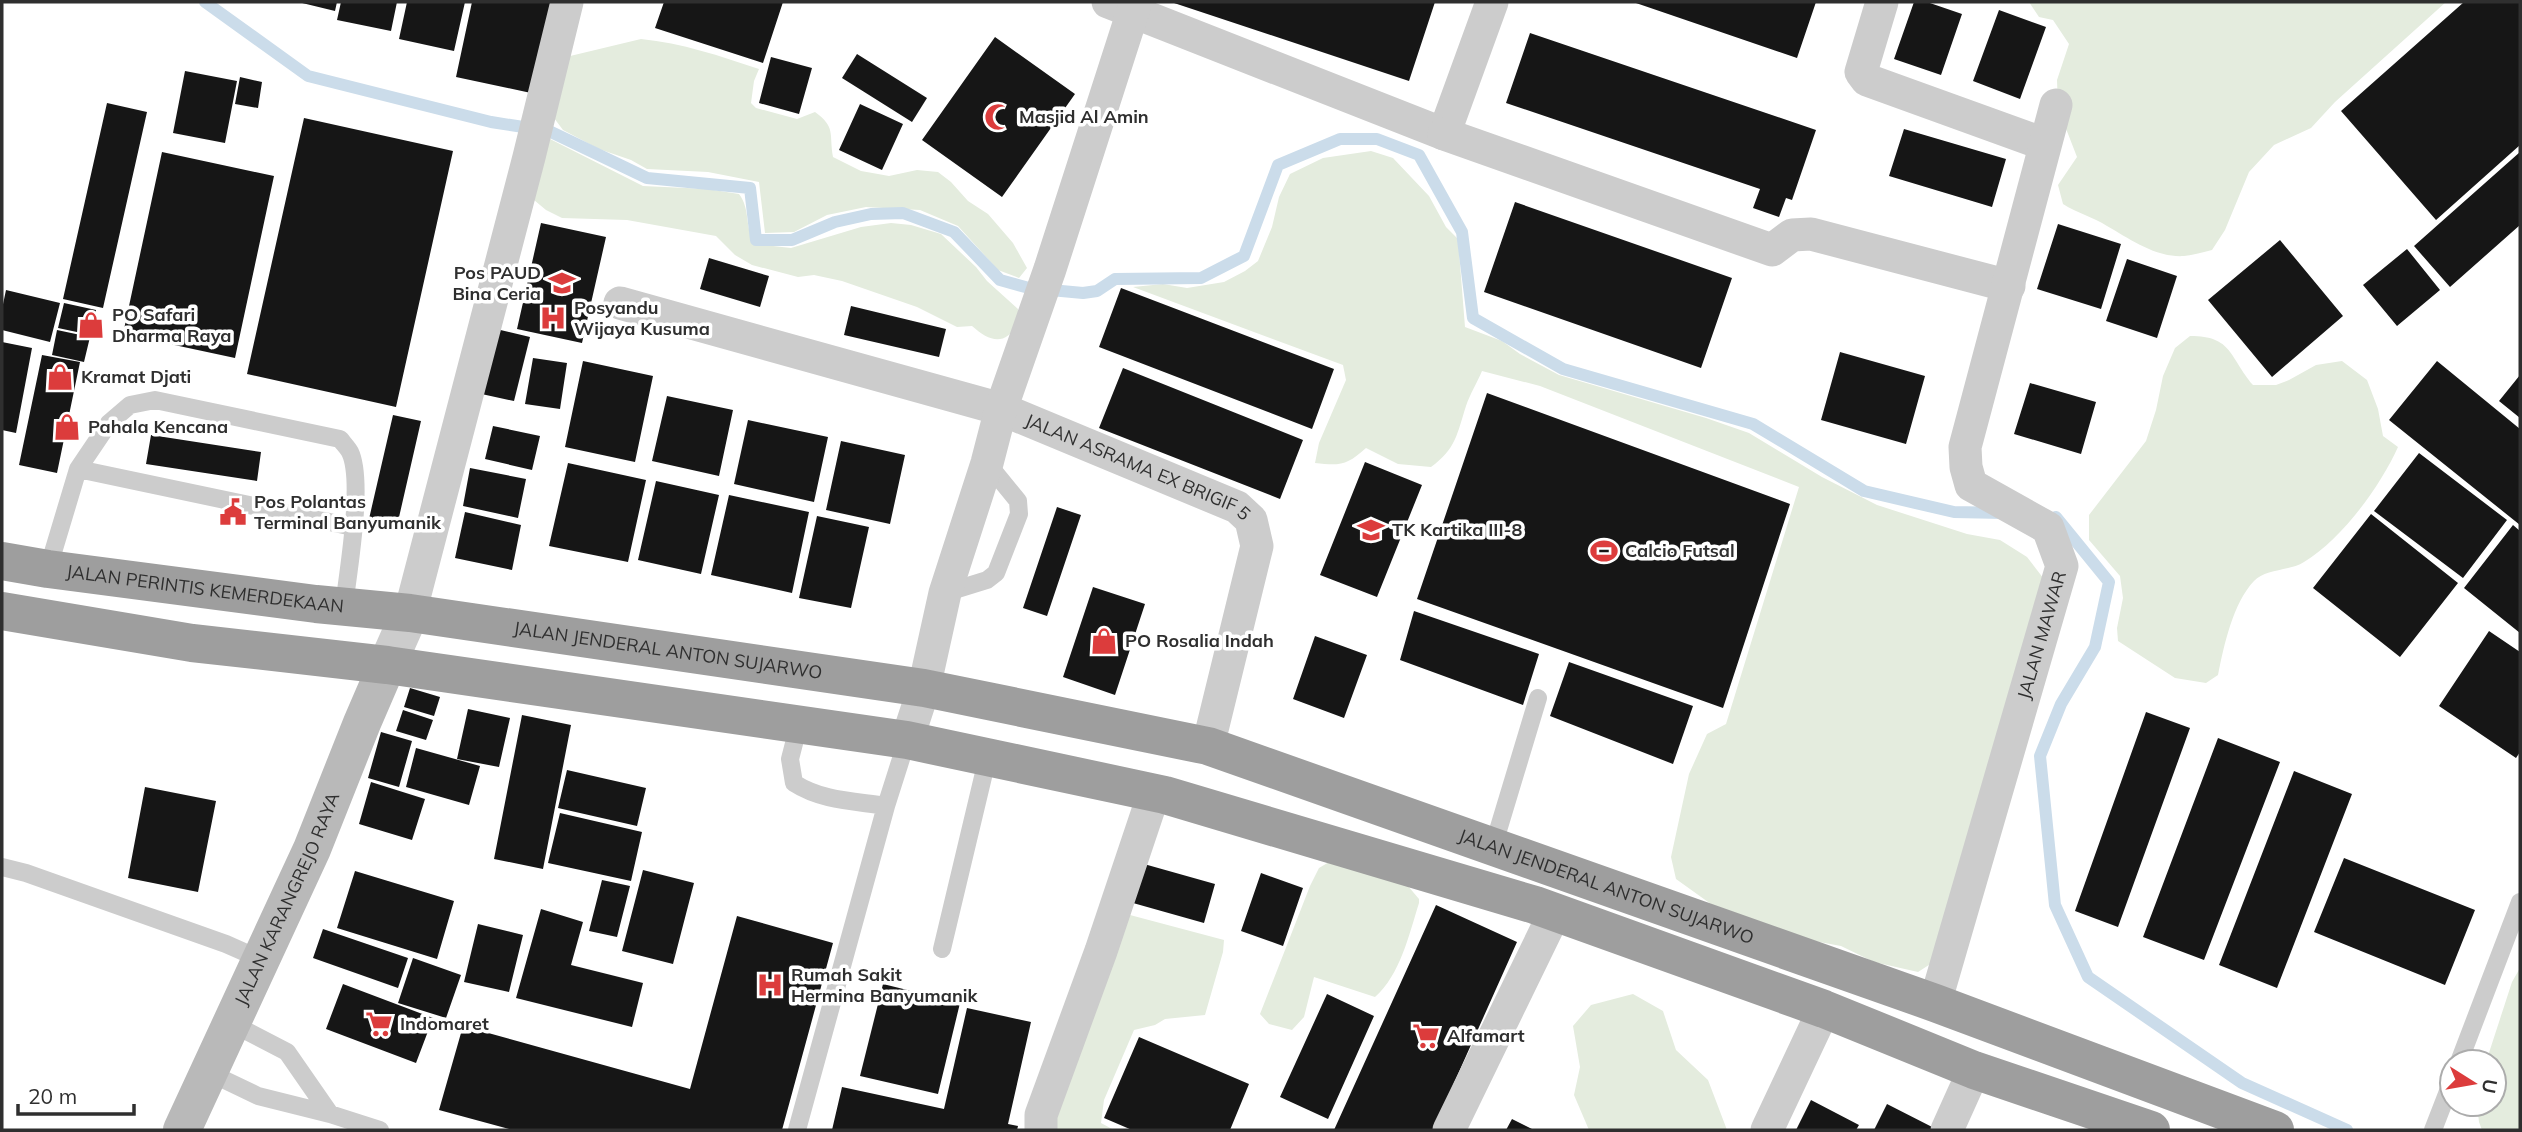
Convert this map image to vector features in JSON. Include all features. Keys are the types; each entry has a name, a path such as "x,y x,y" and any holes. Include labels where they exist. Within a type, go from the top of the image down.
{"highway":[{"name":"JALAN PERINTIS KEMERDEKAAN","path":"2,561 48,569 410,613"},
{"path":"2,611 192,643 397,667 907,740 1153,793 1555,912 1824,1009 1974,1070 2151,1130"},
{"name":"JALAN JENDERAL ANTON SUJARWO","path":"410,613 924,688 1208,746 1935,1003 2275,1130"}],"main road":[{"name":"JALAN KARANGREJO RAYA","path":"182,1130 312,849 362,723 397,667"}],"street":[{"path":"397,667 567,2"},
{"path":"1444,134 1492,2"},
{"path":"1882,2 1861,72 1867,80 2044,144"},
{"name":"JALAN ASRAMA EX BRIGIF 5","path":"924,688 945,593 987,463 1001,409 1050,269 1126,5 1444,134 1772,250 1792,236 1811,234 2009,286"},
{"name":"JALAN MAWAR","path":"1935,1003 2062,566 2048,528 1971,485 1966,467 1965,447 2056,105"},
{"name":"JALAN ASRAMA EX BRIGIF 5","path":"620,303 1001,409 1237,507 1251,520 1257,545 1208,746"},
{"path":"907,740 924,688"},
{"path":"1041,1130 1041,1115 1101,951 1153,793"},
{"path":"1449,1130 1555,912"},
{"path":"1767,1130 1824,1009"},
{"path":"1947,1130 1974,1070"}],"lane":[{"path":"48,569 78,469 109,423 130,405 155,400 340,439 350,451 356,471 354,527 344,606"},
{"path":"945,593 987,580 996,573 1019,514 1018,501 987,463"},
{"path":"78,469 354,527"},
{"path":"1493,847 1538,698"},
{"path":"799,724 790,759 794,783 810,793 838,800 886,806"},
{"path":"797,1130 886,806 907,740"},
{"path":"942,949 988,756"},
{"path":"2,867 226,944 260,959"},
{"path":"2464,1048 2520,902"},
{"path":"231,1023 286,1052 330,1114"},
{"path":"208,1072 258,1096 380,1130"}],"shaded area":[{"path":"2029,2 2446,2 2335,102 2311,128 2274,145 2249,172 2225,230 2212,250 2174,256 2144,247 2063,204 2058,185 2077,157 2058,108 2057,80 2069,44 2053,20 2039,17"},
{"path":"641,39 686,47 759,69 754,81 751,103 756,108 797,119 815,112 829,127 833,157 861,171 889,176 917,170 938,172 968,201 988,214 1013,243 1027,268 1019,278 998,270 958,226 920,210 866,207 827,215 794,232 765,233 759,182 708,172 647,169 563,130 551,114 566,57"},
{"path":"548,138 643,186 707,189 739,194 755,244 791,248 861,227 891,223 911,225 941,234 1018,309 1019,321 1009,335 991,338 972,326 957,327 917,307 842,281 814,275 798,277 752,265 735,255 716,236 627,220 562,218 534,200"},
{"path":"1371,151 1393,158 1429,196 1446,227 1458,239 1465,327 1502,341 1559,375 1749,433 1822,477 1877,505 1967,534 2000,540 2027,557 2047,583 1932,963 1918,972 1874,962 1841,946 1803,939 1729,917 1676,879 1671,857 1689,774 1707,734 1726,724 1799,487 1540,386 1482,371 1451,447 1431,467 1398,464 1366,448 1343,463 1315,463 1319,443 1346,380 1343,365 1133,287 1163,284 1187,288 1224,282 1245,271 1258,261 1272,227 1279,197 1290,174 1323,158"},
{"path":"2190,336 2204,337 2223,344 2253,385 2276,385 2316,365 2342,361 2367,380 2378,409 2383,436 2398,447 2370,495 2332,540 2304,562 2264,574 2254,581 2235,612 2218,675 2206,683 2175,678 2118,641 2117,628 2123,598 2120,576 2089,540 2089,515 2146,441 2163,376 2175,348"},
{"path":"1334,859 1408,886 1419,899 1403,954 1391,978 1375,997 1314,977 1304,1017 1292,1030 1269,1024 1260,1014 1310,886 1319,868"},
{"path":"1130,915 1224,940 1205,1015 1165,1019 1155,1025 1134,1030 1104,1100 1101,1123 1114,1130 1030,1130"},
{"path":"2520,968 2520,1130 2482,1130 2479,1118 2508,1118 2508,1048 2491,1048 2512,982"},
{"path":"1633,994 1663,1011 1676,1050 1708,1080 1727,1130 1589,1130 1574,1095 1580,1067 1573,1026 1591,1005"}],"building":[{"path":"298,2 337,2 335,11"},
{"path":"341,2 397,2 391,31 337,20"},
{"path":"407,2 465,2 454,51 399,39"},
{"path":"472,2 551,2 531,93 456,77"},
{"path":"664,2 783,2 763,63 655,28"},
{"path":"1171,2 1435,2 1409,81"},
{"path":"1633,2 1816,2 1797,58"},
{"path":"1914,2 1927,2 1962,14 1941,75 1894,59"},
{"path":"2464,2 2520,2 2520,145 2436,220 2341,111"},
{"path":"1999,10 2046,27 2020,99 1973,81"},
{"path":"1530,33 1816,130 1792,200 1786,198 1779,217 1753,208 1760,189 1506,103"},
{"name":"Masjid Al Amin","path":"995,37 1075,94 1002,197 922,140"},
{"path":"857,54 927,98 912,122 842,78"},
{"path":"771,57 812,68 799,114 759,103"},
{"path":"185,71 237,81 225,143 173,133"},
{"path":"240,77 262,82 258,108 235,104"},
{"path":"107,103 147,112 103,308 63,299"},
{"path":"860,104 903,124 882,170 839,150"},
{"path":"304,118 453,151 396,407 247,374"},
{"path":"1904,129 2006,159 1992,207 1889,176"},
{"path":"162,152 274,176 235,358 123,334"},
{"path":"2520,152 2520,225 2450,287 2414,246"},
{"path":"1515,202 1732,278 1701,368 1484,292"},
{"name":"Pos PAUD Bina Ceria","path":"541,223 606,237 582,343 517,329"},
{"path":"2058,224 2121,244 2101,309 2037,289"},
{"path":"2280,240 2343,316 2272,377 2208,300"},
{"path":"2407,249 2440,290 2397,326 2363,285"},
{"path":"709,258 769,276 760,307 700,289"},
{"path":"2127,259 2177,276 2157,338 2106,321"},
{"path":"1121,288 1334,369 1312,429 1099,347"},
{"path":"6,290 60,303 50,342 2,330"},
{"path":"64,303 96,310 91,335 58,328"},
{"path":"851,306 946,329 939,357 844,335"},
{"path":"492,328 530,337 514,401 477,393"},
{"path":"57,330 90,337 84,362 52,355"},
{"path":"2,342 32,348 16,433 2,430"},
{"path":"1840,352 1925,376 1906,444 1821,420"},
{"path":"42,355 80,362 57,473 19,465"},
{"path":"533,358 567,363 560,409 525,404"},
{"path":"583,361 653,376 635,462 565,447"},
{"path":"2437,361 2520,429 2520,525 2389,420"},
{"path":"1123,368 1303,440 1280,499 1099,428"},
{"path":"2520,375 2520,418 2499,401"},
{"path":"2030,383 2096,402 2081,454 2014,434"},
{"name":"Calcio Futsal","path":"1487,393 1790,504 1723,708 1417,599"},
{"path":"667,396 733,410 719,476 652,461"},
{"path":"393,415 421,421 397,526 369,519"},
{"path":"748,420 828,437 814,502 734,484"},
{"path":"493,426 540,436 532,470 485,459"},
{"path":"151,435 261,452 257,481 146,464"},
{"path":"841,441 905,455 890,524 826,510"},
{"path":"2419,453 2507,520 2463,578 2374,511"},
{"name":"TK Kartika III-8","path":"1365,462 1422,485 1377,597 1320,575"},
{"path":"568,463 646,480 628,562 549,546"},
{"path":"470,468 526,479 518,518 463,506"},
{"path":"656,481 719,495 701,574 638,560"},
{"path":"729,495 809,512 792,593 711,575"},
{"path":"1057,507 1081,515 1047,616 1023,608"},
{"path":"465,512 521,525 512,570 455,558"},
{"path":"2371,514 2458,583 2400,657 2313,588"},
{"path":"817,516 869,527 851,608 799,598"},
{"path":"2513,525 2520,531 2520,633 2464,588"},
{"name":"PO Rosalia Indah","path":"1093,587 1145,604 1115,695 1063,677"},
{"path":"1414,611 1539,654 1523,705 1400,660"},
{"path":"2489,631 2520,652 2520,752 2516,758 2439,706"},
{"path":"1315,636 1367,655 1344,718 1293,699"},
{"path":"1569,662 1693,706 1673,764 1550,716"},
{"path":"410,688 440,697 434,716 404,707"},
{"path":"468,709 510,718 499,767 457,759"},
{"path":"403,710 433,720 426,740 396,731"},
{"path":"2146,712 2190,728 2118,927 2075,911"},
{"path":"522,715 571,725 543,869 494,859"},
{"path":"381,732 412,741 399,787 368,778"},
{"path":"2218,738 2280,762 2204,960 2143,937"},
{"path":"416,748 480,766 469,805 406,787"},
{"path":"567,770 646,788 637,826 558,808"},
{"path":"2294,771 2352,794 2277,988 2219,965"},
{"path":"371,782 425,799 412,840 359,824"},
{"path":"145,787 216,801 198,892 128,878"},
{"path":"560,813 642,832 631,881 548,863"},
{"path":"2344,858 2475,910 2445,985 2314,932"},
{"path":"1144,864 1215,884 1204,923 1133,903"},
{"path":"643,870 694,883 673,964 622,951"},
{"path":"355,871 454,901 437,959 337,928"},
{"path":"1261,873 1303,888 1283,946 1241,931"},
{"path":"602,880 630,886 617,937 589,931"},
{"name":"Alfamart","path":"1436,905 1517,942 1433,1130 1334,1130"},
{"path":"541,909 583,922 571,965 643,983 632,1027 516,998"},
{"name":"Rumah Sakit Hermina Banyumanik","path":"737,916 833,943 782,1130 513,1130 439,1110 463,1026 690,1089"},
{"path":"478,924 523,935 509,992 464,982"},
{"path":"323,929 408,958 398,988 313,958"},
{"path":"413,958 461,975 446,1018 398,1003"},
{"name":"Indomaret","path":"343,984 433,1018 416,1063 326,1029"},
{"path":"883,984 960,1003 938,1094 860,1076"},
{"path":"1327,994 1374,1016 1328,1119 1280,1097"},
{"path":"967,1008 1031,1022 1008,1124 1018,1126 1017,1130 832,1130 842,1087 944,1109"},
{"path":"1139,1037 1249,1084 1230,1130 1132,1130 1104,1118"},
{"path":"1811,1100 1859,1125 1856,1130 1796,1130"},
{"path":"1887,1104 1938,1130 1874,1130"},
{"path":"1512,1119 1534,1130 1506,1130"}],"waterway":[{"path":"205,2 308,76 491,122 549,131 647,178 750,188 756,240 792,240 835,222 871,214 903,213 954,232 1000,280 1029,288 1083,293 1097,291 1115,279 1201,278 1244,256 1278,165 1340,139 1377,139 1419,155 1462,232 1473,318 1563,369 1753,424 1864,491 1954,512 2004,513"},
{"path":"2056,517 2109,582 2095,647 2061,704 2040,756 2055,905 2088,977 2242,1083 2347,1130"}],"place":[{"name":"Masjid Al Amin","path":"998,117"},
{"name":"Pos PAUD Bina Ceria","path":"562,283"},
{"name":"Posyandu Wijaya Kusuma","path":"553,318"},
{"name":"PO Safari Dharma Raya","path":"91,325"},
{"name":"Kramat Djati","path":"60,377"},
{"name":"Pahala Kencana","path":"67,427"},
{"name":"Pos Polantas Terminal Banyumanik","path":"233,512"},
{"name":"TK Kartika III-8","path":"1371,530"},
{"name":"Calcio Futsal","path":"1604,551"},
{"name":"PO Rosalia Indah","path":"1104,641"},
{"name":"Rumah Sakit Hermina Banyumanik","path":"770,985"},
{"name":"Indomaret","path":"379,1024"},
{"name":"Alfamart","path":"1426,1036"}]}
